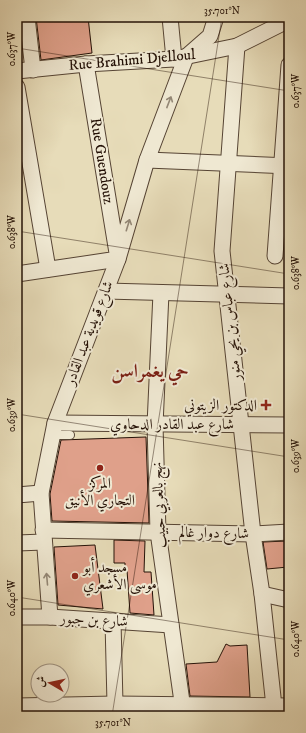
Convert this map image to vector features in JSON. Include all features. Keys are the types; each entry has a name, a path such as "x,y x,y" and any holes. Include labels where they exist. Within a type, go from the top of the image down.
{"street":[{"path":"27,17 33,70"},
{"path":"170,17 180,58 210,36 216,17"},
{"name":"Rue Brahimi Djelloul","path":"17,71 86,64 180,58 237,46 273,23 289,20"},
{"name":"شارع عباس بن يحي منور","path":"237,46 222,251 240,424 253,534 262,594 274,711"},
{"name":"شارع قويدية عبد القادر","path":"50,617 41,493 53,429 118,259 147,160 180,58"},
{"name":"Rue Guendouz","path":"86,64 118,259"},
{"path":"275,256 286,166 289,65"},
{"path":"17,87 48,269"},
{"path":"147,160 286,166"},
{"path":"17,274 118,259"},
{"path":"106,291 289,296"},
{"name":"نهج بالعربي حبيب","path":"161,293 155,425 158,532 183,711"},
{"name":"شارع عبد القادر الدحاوي","path":"53,429 155,425 289,425"},
{"path":"17,495 41,493"},
{"name":"شارع دوار غالم","path":"17,543 44,536 158,532 253,534 289,532"},
{"path":"262,594 289,600"},
{"name":"شارع بن جبور","path":"17,617 50,617 171,625"},
{"path":"112,621 115,704"},
{"path":"17,706 115,704 183,711 274,711 289,706"}],"lane":[{"path":"53,429 70,435"}],"building":[{"path":"36,17 88,17 92,53 41,60"},
{"name":"المركز التجاري الأنيق","path":"146,437 149,523 52,521 50,494 61,440"},
{"path":"114,540 145,541 144,572 151,572 154,615 130,613 127,570 125,570 125,563 114,563"},
{"path":"287,541 288,567 267,569 263,542"},
{"name":"مسجد أبو موسى الأشعري","path":"95,545 103,609 58,605 54,547"},
{"path":"226,644 230,646 247,645 250,697 190,696 186,664 217,662"}],"place":[{"name":"الدكتور الزيتوني","path":"266,405"},
{"name":"المركز التجاري الأنيق","path":"100,468"},
{"name":"مسجد أبو موسى الأشعري","path":"75,576"}],"district":[{"name":"حي يغمراسن","path":"150,371"}]}
